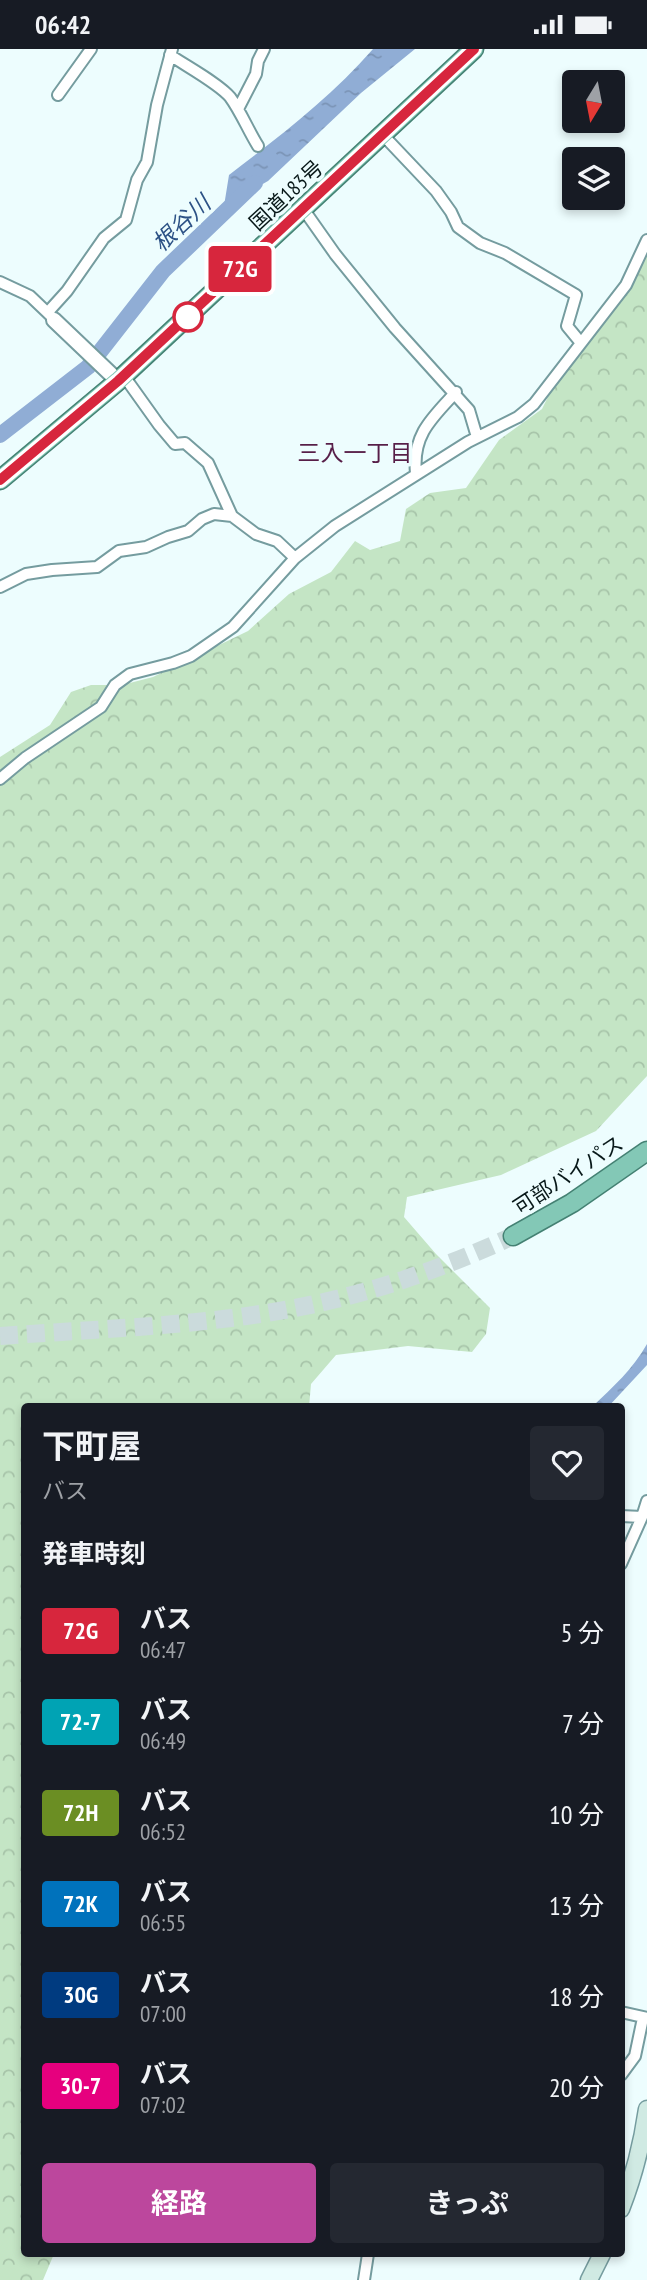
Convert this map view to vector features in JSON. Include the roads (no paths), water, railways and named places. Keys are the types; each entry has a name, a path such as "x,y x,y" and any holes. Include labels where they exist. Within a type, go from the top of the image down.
{"highway":[{"name":"国道183号","path":"0,480 121,379 474,49"},
{"name":"可部バイパス","path":"513,1236 572,1203 647,1151"}],"main road":[{"path":"625,2199 634,2178 647,2109"},
{"path":"589,2280 600,2257"}],"street":[{"path":"58,95 91,49"},
{"path":"238,109 256,74 264,49"},
{"path":"51,316 104,238 126,220 137,180 147,162 157,105 171,52 227,94 258,146"},
{"path":"382,134 436,191 452,212 458,227 480,243 505,253 576,295 567,326 581,343"},
{"path":"304,209 335,254 395,328 470,410 477,436"},
{"path":"0,779 25,758 101,707 116,685 130,674 191,656 233,627 295,558 335,526 416,473 477,436 518,417 534,404 625,285 647,240"},
{"path":"0,282 30,296 121,379 175,444 185,443 208,463 232,516 256,534 277,541 295,558"},
{"path":"416,473 415,450 422,433 430,419 456,392"},
{"path":"0,587 26,574 97,567 120,551 146,547 188,531 202,519 214,514 232,516"},
{"path":"625,1555 647,1501"},
{"path":"625,1516 642,1517"},
{"path":"625,2013 645,2018 635,2056 625,2069"},
{"path":"364,2280 368,2257"}],"water":[{"path":"373,49 415,49 361,93 268,181 224,206 229,175 322,100"},
{"path":"647,1344 647,1365 612,1403 596,1403 629,1370"}],"waterway":[{"name":"根谷川","path":"0,435 88,367 163,271 255,183"}],"tunnel":[{"path":"0,1336 165,1325 288,1309 399,1281 513,1236"}],"district":[{"name":"三入一丁目","path":"355,452"}]}
